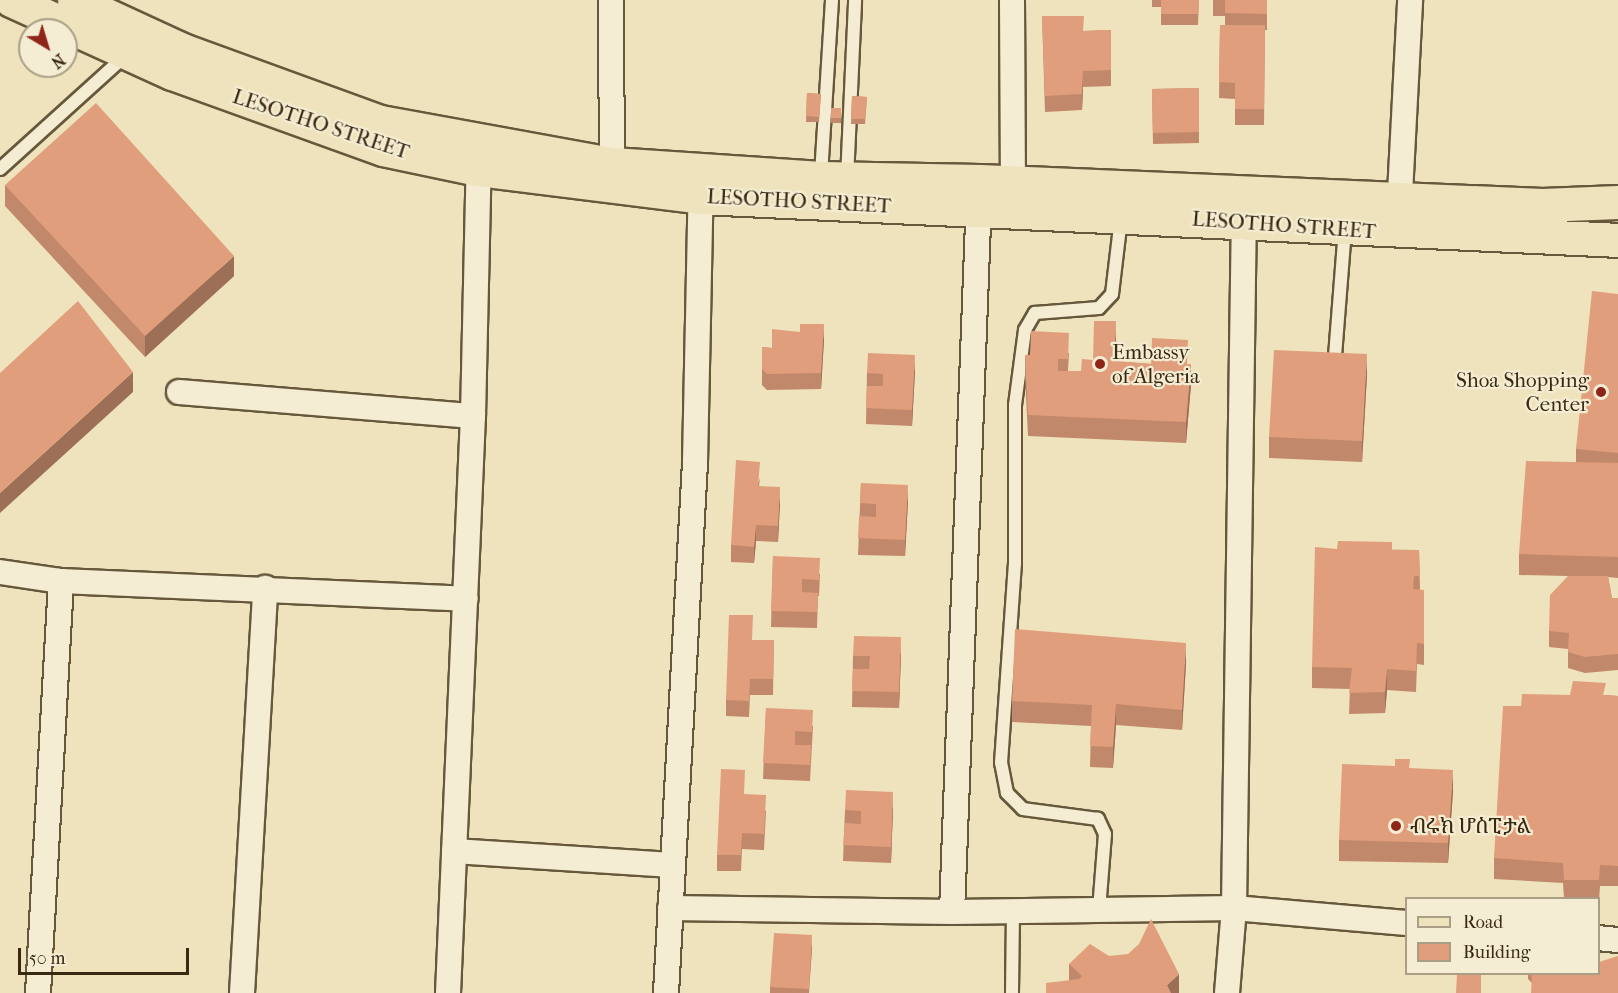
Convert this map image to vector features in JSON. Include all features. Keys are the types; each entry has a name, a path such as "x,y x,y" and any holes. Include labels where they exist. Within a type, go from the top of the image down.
{"main road":[{"name":"LESOTHO STREET","path":"11,0 136,43"},
{"name":"LESOTHO STREET","path":"74,0 136,43 172,73 382,149 478,155 612,176 701,185 1346,212 1397,232 1616,240"},
{"name":"LESOTHO STREET","path":"1346,212 1401,197 1542,205 1618,202"}],"street":[{"path":"611,0 612,176"},
{"path":"1012,0 1013,197"},
{"path":"1397,232 1401,197 1410,0"},
{"path":"448,993 473,416 478,155"},
{"path":"666,993 695,462 701,185"},
{"path":"952,912 979,195"},
{"path":"1227,993 1234,908 1244,206"},
{"path":"179,392 473,416"},
{"path":"0,572 60,581 466,598"},
{"path":"38,993 60,581"},
{"path":"242,993 265,588"},
{"path":"454,851 672,865"},
{"path":"670,908 952,912 1234,908 1405,923"},
{"path":"1600,938 1618,940"}],"lane":[{"path":"832,0 833,191"},
{"path":"833,191 855,0"},
{"path":"0,169 136,43"},
{"path":"1099,910 1105,834 1098,819 1023,809 1007,793 1000,763 1016,564 1015,405 1025,330 1035,313 1099,308 1112,294 1122,201"},
{"path":"1335,356 1346,212"},
{"path":"1012,911 1012,993"}],"building":[{"path":"1161,0 1199,0 1198,14 1161,14"},
{"path":"1225,0 1267,0 1267,14 1225,13"},
{"path":"1042,16 1084,16 1083,31 1111,30 1111,70 1083,71 1082,94 1045,96"},
{"path":"1220,25 1265,25 1264,109 1235,109 1235,83 1219,82"},
{"path":"1199,88 1199,132 1153,133 1152,89"},
{"path":"807,93 821,94 819,117 806,116"},
{"path":"852,96 867,97 865,119 851,119"},
{"path":"96,103 234,256 145,336 5,185"},
{"path":"831,108 841,108 841,118 831,118"},
{"name":"Shoa Shopping Center","path":"1592,291 1618,294 1618,453 1576,449"},
{"path":"78,301 133,372 0,493 0,373"},
{"path":"1094,321 1116,321 1114,361 1151,364 1152,338 1188,340 1187,364 1191,364 1186,422 1028,415 1025,355 1030,355 1031,331 1069,333 1068,359 1058,359 1058,371 1081,371 1082,359 1093,360"},
{"path":"800,324 824,324 821,373 767,374 762,369 762,347 772,348 772,329 800,332"},
{"path":"1274,350 1367,354 1362,441 1269,437"},
{"path":"868,353 915,355 912,410 866,408 867,386 883,386 883,374 867,373"},
{"path":"736,460 760,462 758,486 780,487 778,526 756,525 754,547 731,545"},
{"path":"1526,461 1618,463 1618,557 1519,554"},
{"path":"861,483 908,485 905,540 858,538 859,516 876,517 876,504 860,503"},
{"path":"1338,541 1392,542 1392,550 1419,550 1420,576 1414,576 1413,589 1424,590 1424,644 1417,643 1416,671 1387,669 1385,692 1349,693 1352,668 1312,667 1315,547 1337,549"},
{"path":"773,556 820,558 819,580 802,579 802,592 818,593 817,612 771,611"},
{"path":"1568,576 1608,576 1612,598 1618,598 1618,654 1585,657 1568,652 1569,633 1549,631 1550,595"},
{"path":"729,615 753,615 752,640 774,640 773,679 750,679 749,701 726,700"},
{"path":"1015,629 1186,643 1182,710 1116,704 1113,747 1090,746 1092,705 1012,701"},
{"path":"854,636 901,637 899,692 852,691 853,669 869,669 870,656 853,656"},
{"path":"1573,681 1606,683 1603,695 1618,696 1618,866 1600,865 1599,880 1564,880 1563,863 1494,858 1503,706 1521,706 1522,694 1570,695"},
{"path":"766,708 813,710 812,732 795,731 795,745 811,745 810,765 763,763"},
{"name":"ብሩክ ሆስፒታል","path":"1395,759 1410,759 1409,768 1453,770 1448,843 1339,840 1342,764 1395,766"},
{"path":"721,769 745,770 744,794 766,795 764,834 742,833 741,855 717,855"},
{"path":"846,790 893,792 891,847 843,845 845,823 861,824 861,811 845,810"},
{"path":"1151,919 1179,974 1167,985 1171,993 1046,993 1046,983 1079,979 1082,976 1069,964 1090,944 1109,956 1128,954 1139,944"},
{"path":"774,933 812,935 809,989 770,987"},
{"path":"1618,956 1618,993 1531,993 1532,975 1600,975 1600,962"},
{"path":"1457,975 1481,975 1481,993 1456,993"}],"place":[{"name":"Embassy of Algeria","path":"1100,364"},
{"name":"Shoa Shopping Center","path":"1601,392"},
{"name":"ብሩክ ሆስፒታል","path":"1396,826"}]}
